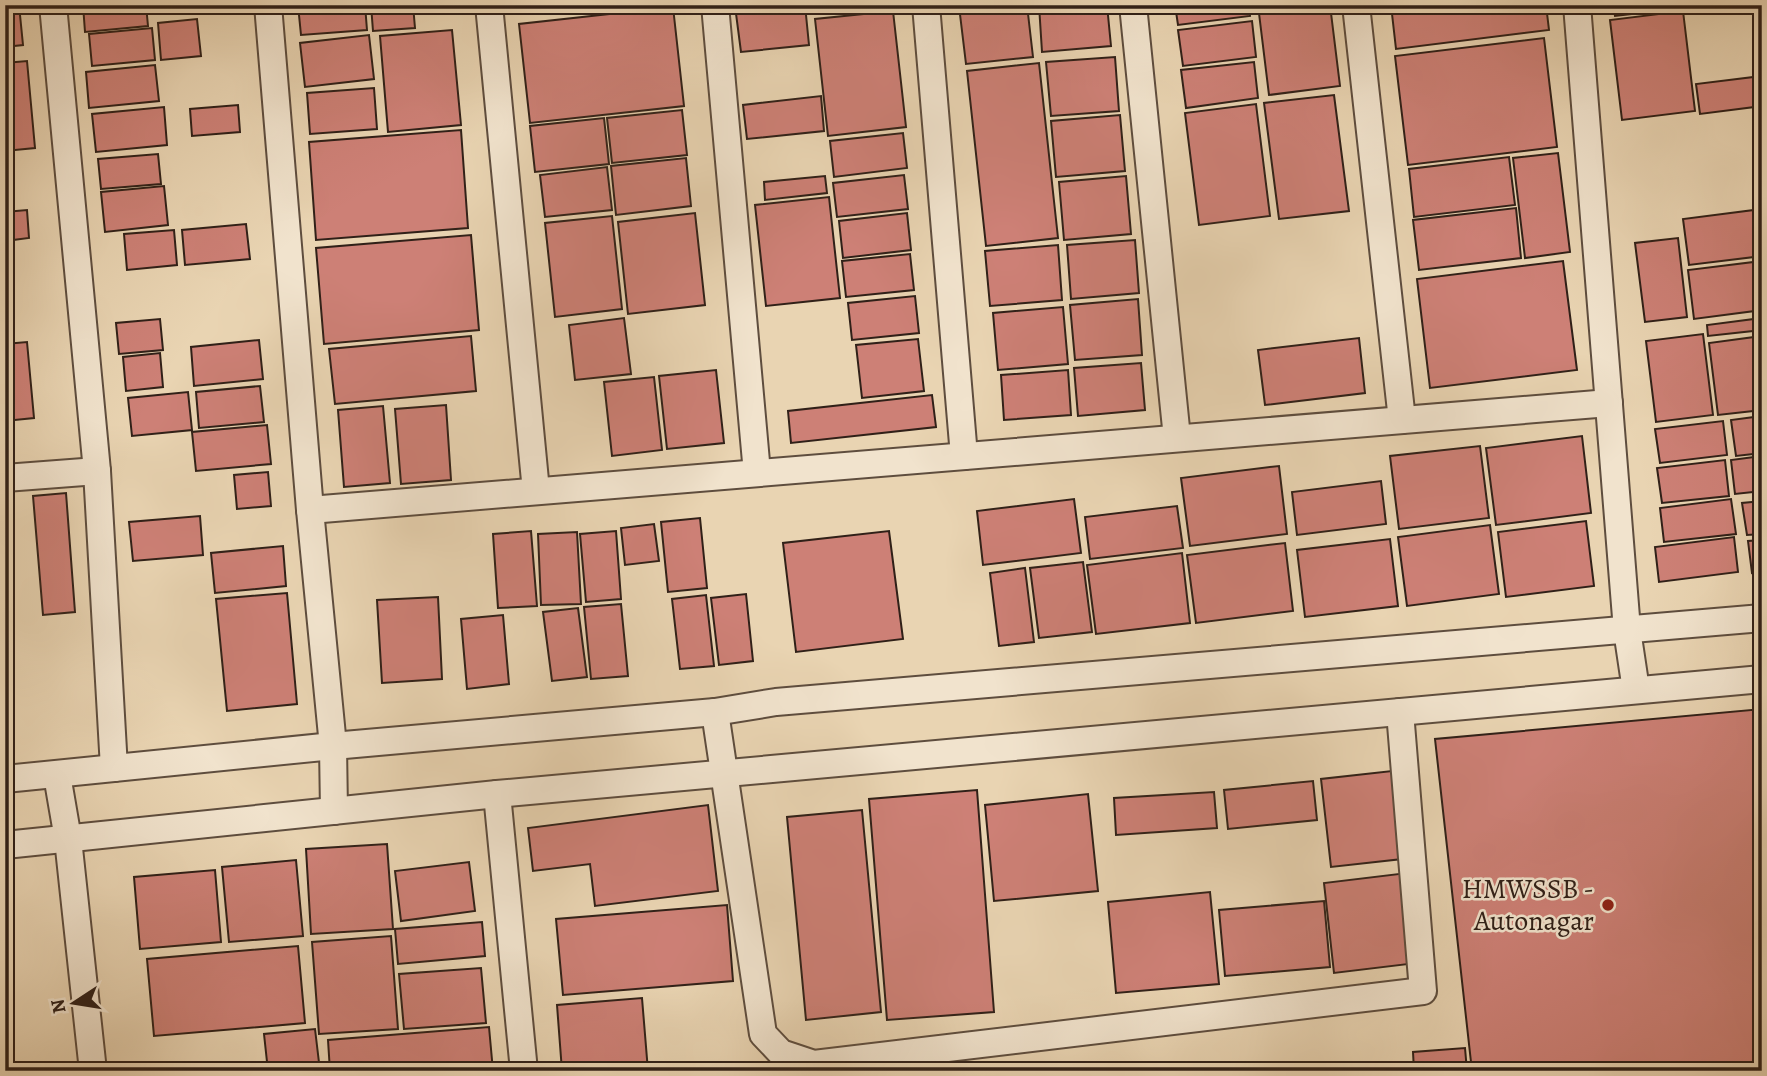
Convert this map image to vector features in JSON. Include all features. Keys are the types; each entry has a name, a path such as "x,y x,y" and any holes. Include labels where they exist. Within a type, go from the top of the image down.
{"street":[{"path":"54,5 97,471 114,768"},
{"path":"268,5 310,510 333,746 334,811"},
{"path":"489,5 536,491"},
{"path":"715,5 757,473"},
{"path":"926,5 964,456"},
{"path":"1133,5 1177,438"},
{"path":"1356,5 1402,420"},
{"path":"1577,5 1627,630 1636,690"},
{"path":"310,510 1609,403"},
{"path":"5,478 97,471"},
{"path":"5,779 715,712 776,702 1762,618"},
{"path":"5,845 497,794 1762,679"},
{"path":"715,712 763,1034 780,1053 814,1064 1423,991 1400,712"},
{"path":"57,775 68,839 93,1071"},
{"path":"497,794 524,1071"}],"building":[{"path":"5,5 19,5 23,45 5,47"},
{"path":"83,5 146,5 148,26 85,32"},
{"path":"298,5 365,5 367,30 301,35"},
{"path":"371,5 413,5 415,28 373,31"},
{"path":"597,5 641,5 597,10"},
{"path":"805,5 809,45 741,52 735,6"},
{"path":"1027,5 1033,57 966,64 959,6"},
{"path":"1039,5 1107,5 1111,46 1042,52"},
{"path":"1175,5 1249,5 1250,16 1178,25"},
{"path":"1258,5 1330,5 1340,86 1269,95"},
{"path":"1391,5 1546,5 1549,30 1396,49"},
{"path":"1613,5 1684,5 1684,8 1615,16"},
{"path":"673,7 684,106 530,123 519,24"},
{"path":"893,11 906,127 828,136 815,19"},
{"path":"1683,11 1695,111 1622,120 1610,20"},
{"path":"197,19 201,56 161,60 158,23"},
{"path":"1252,21 1256,57 1183,66 1178,30"},
{"path":"152,28 155,60 92,66 89,34"},
{"path":"452,30 461,125 388,132 380,36"},
{"path":"369,35 374,79 305,87 300,43"},
{"path":"1544,38 1557,147 1408,165 1395,56"},
{"path":"1115,57 1119,111 1051,116 1046,62"},
{"path":"27,61 35,148 5,151 5,63"},
{"path":"1254,62 1258,98 1186,108 1181,70"},
{"path":"1039,63 1058,238 986,246 967,71"},
{"path":"155,65 159,101 89,108 86,72"},
{"path":"1762,76 1762,106 1700,114 1696,84"},
{"path":"374,88 377,129 310,134 307,93"},
{"path":"1334,95 1349,211 1279,219 1264,103"},
{"path":"821,96 824,131 747,139 743,105"},
{"path":"1256,104 1270,216 1199,225 1185,113"},
{"path":"238,105 240,132 192,136 190,109"},
{"path":"164,107 167,145 96,152 92,114"},
{"path":"682,110 687,155 612,163 607,118"},
{"path":"1120,115 1125,171 1056,177 1051,121"},
{"path":"604,118 609,164 535,172 530,126"},
{"path":"461,130 468,228 316,240 309,142"},
{"path":"903,133 907,168 834,177 830,141"},
{"path":"1558,153 1570,252 1525,258 1513,158"},
{"path":"158,154 161,184 101,189 98,159"},
{"path":"1509,157 1515,205 1414,217 1409,169"},
{"path":"686,158 691,206 616,215 611,166"},
{"path":"607,167 612,210 545,217 540,175"},
{"path":"904,175 908,209 837,217 833,183"},
{"path":"825,176 827,193 765,200 764,182"},
{"path":"1126,176 1131,234 1064,240 1059,182"},
{"path":"164,186 168,225 105,232 101,192"},
{"path":"829,197 840,298 766,306 755,205"},
{"path":"1516,208 1521,258 1419,270 1413,220"},
{"path":"1762,209 1762,256 1689,265 1683,219"},
{"path":"27,210 29,238 5,241 5,212"},
{"path":"695,213 705,305 628,314 618,222"},
{"path":"907,213 911,250 843,258 839,221"},
{"path":"612,216 622,309 555,317 545,223"},
{"path":"246,224 250,259 185,265 182,230"},
{"path":"174,230 177,265 127,270 124,234"},
{"path":"471,235 479,330 324,344 316,248"},
{"path":"1678,238 1687,317 1645,322 1635,243"},
{"path":"1135,240 1139,293 1071,299 1067,245"},
{"path":"1058,245 1062,300 990,306 985,251"},
{"path":"910,254 914,290 846,297 842,261"},
{"path":"1563,261 1577,370 1430,388 1417,279"},
{"path":"1762,261 1762,310 1694,319 1688,270"},
{"path":"915,296 919,333 852,340 848,303"},
{"path":"1138,299 1142,355 1075,360 1070,305"},
{"path":"1063,307 1068,364 998,370 993,313"},
{"path":"624,318 631,374 575,380 569,325"},
{"path":"1762,318 1762,330 1708,336 1707,325"},
{"path":"160,319 163,350 119,354 116,323"},
{"path":"1703,334 1713,415 1656,422 1646,341"},
{"path":"471,336 476,391 335,404 329,349"},
{"path":"1762,336 1762,410 1718,415 1709,343"},
{"path":"1359,338 1365,393 1265,405 1258,350"},
{"path":"918,339 924,391 862,398 856,345"},
{"path":"259,340 263,379 194,386 191,347"},
{"path":"27,342 34,418 5,421 5,344"},
{"path":"160,353 163,387 126,391 123,357"},
{"path":"1141,363 1145,410 1078,416 1074,368"},
{"path":"716,370 724,443 667,449 659,376"},
{"path":"1068,370 1071,415 1004,420 1001,375"},
{"path":"654,377 662,450 612,456 604,382"},
{"path":"260,386 264,422 199,428 196,392"},
{"path":"188,392 192,430 132,436 128,398"},
{"path":"932,395 936,427 791,443 788,411"},
{"path":"446,405 451,480 401,484 395,409"},
{"path":"383,406 390,483 344,487 338,410"},
{"path":"1762,416 1762,453 1736,456 1731,420"},
{"path":"1723,421 1727,455 1660,463 1655,429"},
{"path":"267,425 271,464 196,471 192,432"},
{"path":"1582,436 1591,513 1496,525 1486,448"},
{"path":"1480,446 1489,518 1399,529 1390,456"},
{"path":"1762,456 1762,491 1735,494 1731,460"},
{"path":"1725,460 1729,496 1662,503 1657,468"},
{"path":"1279,466 1287,534 1190,546 1181,478"},
{"path":"268,472 271,506 237,509 234,475"},
{"path":"1381,481 1386,524 1297,535 1292,492"},
{"path":"66,493 75,612 43,615 33,496"},
{"path":"1074,499 1081,553 983,565 977,511"},
{"path":"1731,499 1736,534 1664,542 1660,508"},
{"path":"1762,501 1762,534 1747,535 1742,503"},
{"path":"1177,506 1183,548 1090,559 1085,517"},
{"path":"200,516 203,555 133,561 129,522"},
{"path":"700,518 707,588 668,592 661,522"},
{"path":"1586,521 1594,586 1506,597 1498,532"},
{"path":"654,524 659,561 625,565 621,528"},
{"path":"1490,525 1499,594 1407,606 1398,537"},
{"path":"531,531 537,606 498,608 493,534"},
{"path":"616,531 621,599 586,602 580,534"},
{"path":"889,531 903,639 796,652 783,543"},
{"path":"577,532 581,604 541,605 538,534"},
{"path":"1734,537 1738,572 1659,582 1655,547"},
{"path":"1390,539 1398,606 1305,617 1297,550"},
{"path":"1762,540 1762,571 1752,573 1748,541"},
{"path":"1285,543 1293,611 1196,623 1187,555"},
{"path":"283,546 286,586 215,593 211,553"},
{"path":"1182,553 1190,623 1096,634 1087,565"},
{"path":"1083,562 1092,632 1039,638 1030,568"},
{"path":"1025,568 1034,642 999,646 990,573"},
{"path":"287,593 297,704 227,711 216,599"},
{"path":"746,594 753,661 719,665 711,598"},
{"path":"706,595 714,666 680,669 672,599"},
{"path":"438,597 442,679 382,683 377,600"},
{"path":"621,604 628,676 591,679 584,607"},
{"path":"578,608 587,677 552,681 543,612"},
{"path":"503,615 509,684 467,689 461,619"},
{"name":"HMWSSB - Autonagar","path":"1762,709 1762,1071 1472,1071 1435,739"},
{"path":"1401,770 1411,858 1331,867 1321,779"},
{"path":"1313,781 1317,820 1228,829 1224,790"},
{"path":"977,790 994,1012 887,1020 869,799"},
{"path":"1214,792 1217,828 1116,835 1114,798"},
{"path":"1088,794 1098,891 994,901 985,805"},
{"path":"708,805 718,891 595,906 590,864 533,871 528,828"},
{"path":"862,810 881,1012 806,1020 787,817"},
{"path":"387,844 393,929 311,934 306,849"},
{"path":"296,860 303,936 229,942 222,867"},
{"path":"469,862 475,911 401,921 395,871"},
{"path":"215,870 221,942 140,949 134,877"},
{"path":"1407,873 1417,963 1334,973 1324,883"},
{"path":"1210,892 1219,984 1116,993 1108,902"},
{"path":"1324,901 1330,967 1225,976 1219,910"},
{"path":"727,905 733,981 563,995 556,919"},
{"path":"482,922 485,956 398,964 395,929"},
{"path":"391,936 398,1029 319,1034 312,942"},
{"path":"298,946 305,1023 154,1036 147,959"},
{"path":"481,968 486,1023 404,1029 399,974"},
{"path":"642,998 648,1071 562,1071 557,1005"},
{"path":"489,1027 493,1071 330,1071 328,1040"},
{"path":"315,1029 320,1071 268,1071 264,1034"},
{"path":"1465,1048 1467,1071 1414,1071 1413,1052"}],"place":[{"name":"HMWSSB - Autonagar","path":"1608,905"}]}
